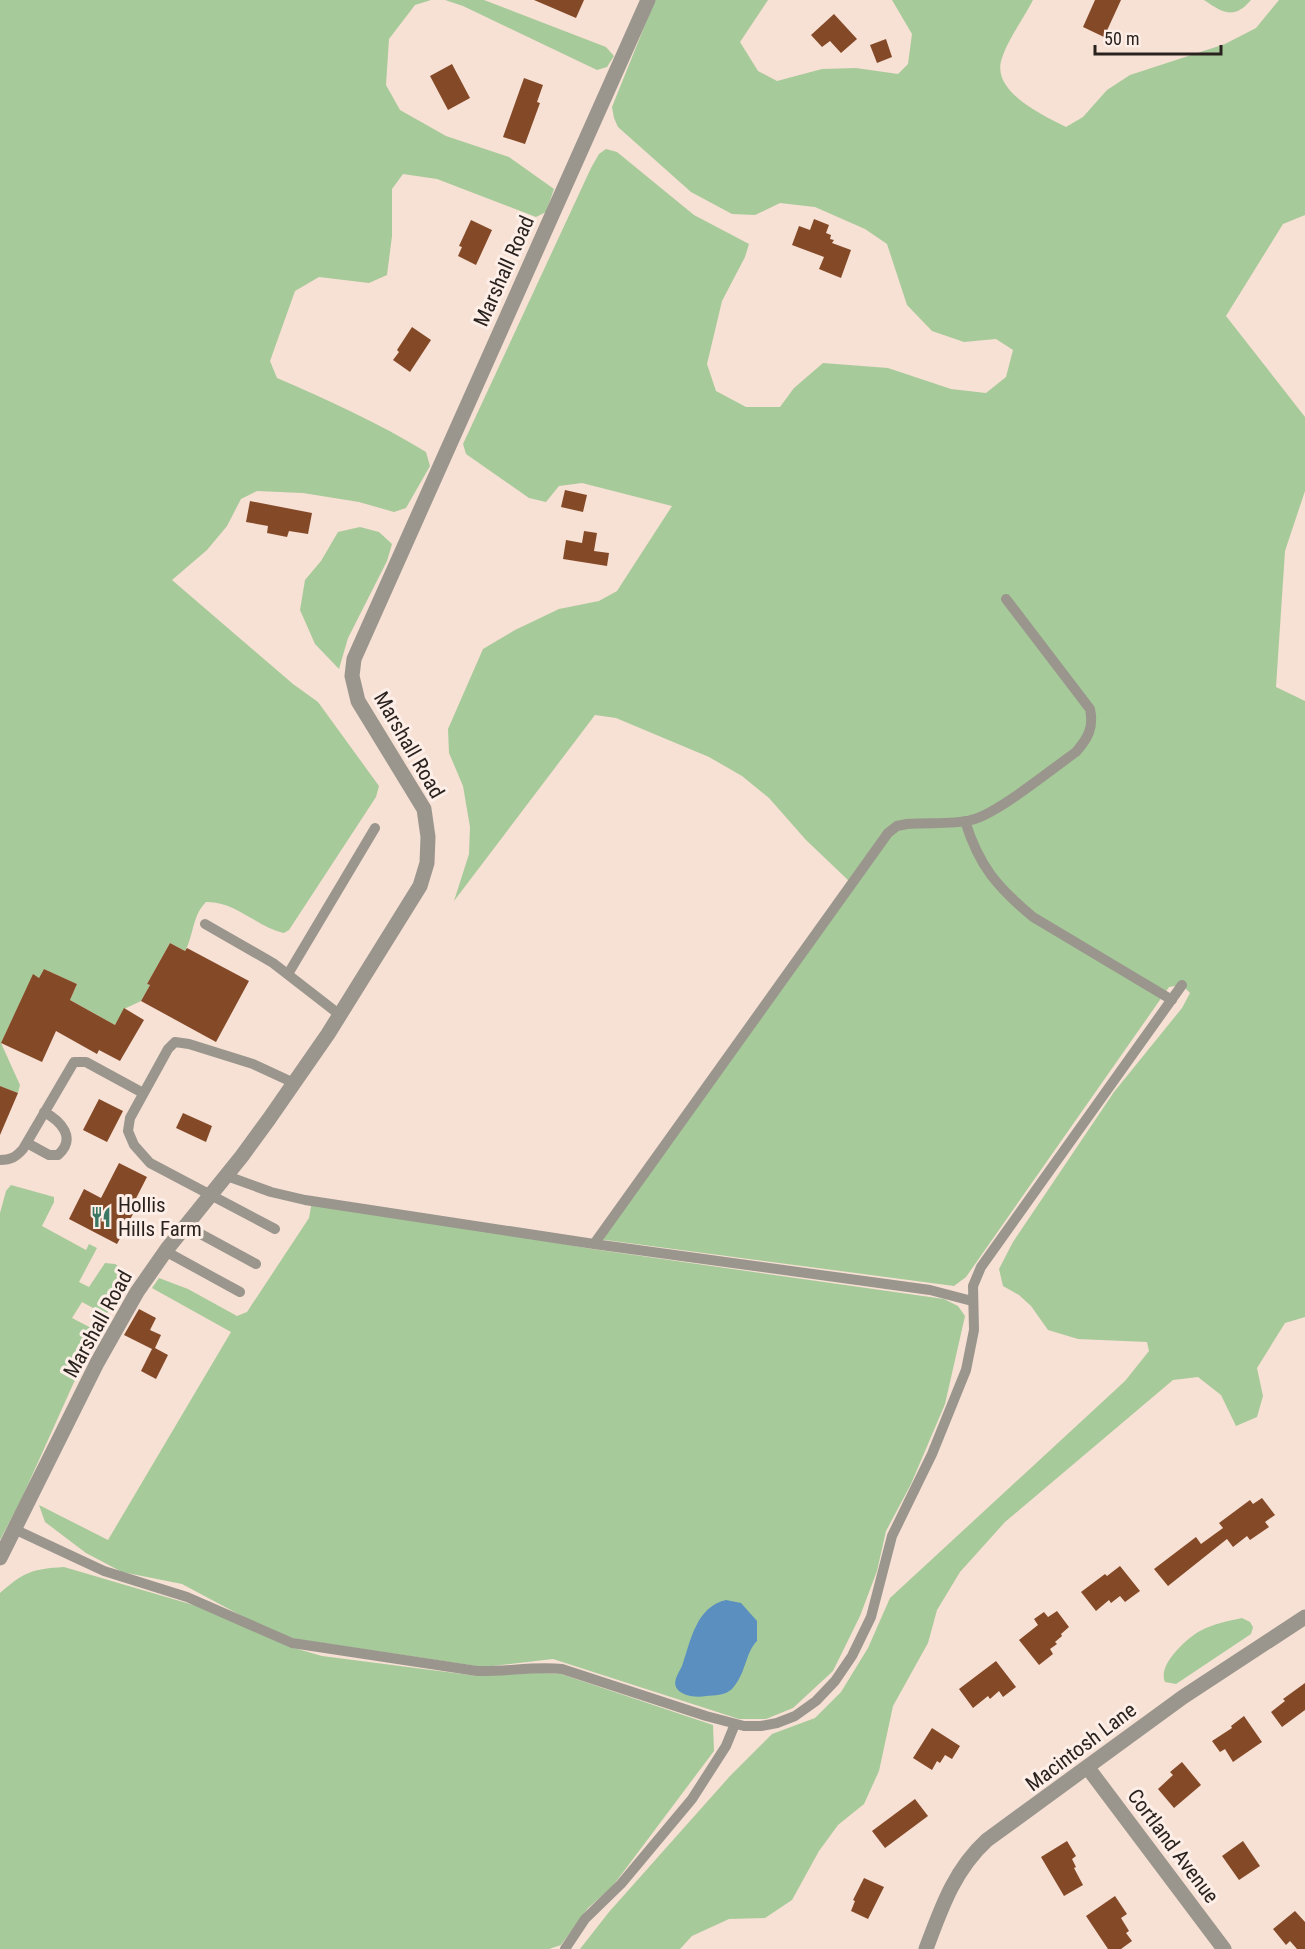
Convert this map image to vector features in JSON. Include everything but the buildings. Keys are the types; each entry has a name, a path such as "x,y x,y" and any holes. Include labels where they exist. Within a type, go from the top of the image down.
{"street":[{"name":"Marshall Road","path":"0,1558 117,1326 165,1251 227,1176 294,1083 340,1015 420,886 427,863 428,837 424,809 358,701 352,676 354,659 648,0"},
{"name":"Macintosh Lane","path":"926,1949 945,1897 955,1880 972,1855 996,1833 1183,1697 1305,1617"},
{"name":"Cortland Avenue","path":"1088,1768 1224,1949"}],"lane":[{"path":"594,1244 888,833 897,826 907,824 972,820 1002,804 1076,752 1085,742 1092,725 1090,709 1006,599"},
{"path":"965,820 987,872 1013,901 1033,917 1172,1000"},
{"path":"288,974 375,828"},
{"path":"205,924 288,974 340,1015"},
{"path":"14,1529 104,1570 208,1605 292,1643 477,1671 495,1672 541,1667 562,1669 735,1724 760,1726 795,1716 816,1701 835,1681 852,1656 871,1617 892,1536 932,1454 966,1370 974,1330 973,1286 981,1267 1182,985"},
{"path":"275,1230 150,1163 138,1152 131,1140 128,1124 132,1111 168,1049 175,1042 189,1044 265,1068 294,1083"},
{"path":"0,1160 10,1160 16,1157 27,1143 71,1064 80,1060 143,1093"},
{"path":"27,1143 49,1155 58,1155 66,1144 63,1125 44,1112"},
{"path":"227,1176 271,1192 305,1200 594,1244 930,1290 972,1301"},
{"path":"186,1226 256,1264"},
{"path":"165,1251 240,1292"},
{"path":"565,1949 585,1919 621,1884 692,1799 726,1746 735,1724"}],"green space":[{"path":"0,0 431,0 415,5 389,39 386,85 400,110 446,136 509,157 554,189 546,212 536,217 437,179 403,174 392,189 392,236 387,275 369,283 319,277 295,291 270,361 277,378 353,412 408,441 426,452 430,466 406,508 394,512 359,502 303,493 257,491 241,499 227,526 207,550 172,580 293,684 318,702 379,786 376,797 289,930 284,933 274,930 227,906 206,902 198,913 185,951 170,943 147,984 150,985 141,1001 124,1009 115,1025 70,1000 77,984 44,969 39,978 33,975 1,1043 20,1085 18,1093 0,1086"},
{"path":"445,0 484,0 606,47 614,56 607,67 597,70 463,6"},
{"path":"655,0 768,0 740,42 758,71 777,81 822,69 856,68 898,74 908,64 912,34 892,0 1033,0 1008,43 1000,70 1004,81 1020,100 1066,127 1083,117 1107,90 1130,75 1225,44 1256,28 1279,0 1305,0 1305,215 1283,224 1226,316 1305,417 1305,491 1285,551 1276,687 1305,701 1305,1317 1285,1323 1257,1368 1263,1396 1257,1417 1236,1426 1221,1395 1198,1377 1173,1380 1005,1522 960,1572 937,1610 928,1643 893,1706 879,1771 864,1804 838,1825 819,1851 792,1900 765,1918 729,1919 692,1936 680,1949 580,1949 609,1912 730,1776 772,1734 815,1718 841,1692 868,1648 890,1598 1125,1381 1149,1351 1147,1342 1078,1339 1048,1330 1031,1306 1019,1295 1003,1286 999,1269 1013,1242 1114,1092 1182,1008 1190,993 1182,985 1169,987 966,1277 954,1286 598,1239 849,881 806,840 769,798 742,776 709,757 616,718 595,715 454,901 469,854 470,827 463,786 449,753 448,729 483,649 515,630 559,609 599,601 617,591 672,506 582,483 559,486 546,502 529,498 466,454 463,444 591,168 599,154 606,149 617,152 694,215 749,244 745,257 722,301 707,364 716,391 746,407 780,407 794,388 823,363 888,368 951,389 986,393 1006,377 1013,350 996,339 964,342 932,331 907,305 887,244 865,229 815,207 780,203 755,215 732,214 691,192 618,127 612,107"},
{"path":"1204,0 1251,0 1239,10 1228,12"},
{"path":"360,527 379,532 392,544 387,561 348,638 339,669 315,644 300,610 305,580 321,561 338,532"},
{"path":"11,1185 54,1197 54,1202 42,1226 86,1250 89,1244 97,1248 79,1282 89,1287 105,1263 115,1264 132,1274 106,1315 82,1302 72,1318 97,1331 21,1500 0,1540 0,1213 6,1191"},
{"path":"312,1201 592,1249 944,1299 958,1306 965,1316 945,1404 911,1484 886,1531 877,1571 860,1616 833,1671 793,1708 766,1719 739,1719 553,1659 483,1667 296,1639 274,1633 182,1584 122,1572 86,1553 45,1522 39,1505 108,1540 231,1332 152,1288 159,1278 188,1289 237,1316 247,1312 309,1218"},
{"path":"64,1567 207,1609 294,1648 322,1656 478,1676 532,1672 561,1674 713,1725 714,1751 612,1887 588,1908 561,1945 549,1949 0,1949 0,1593 29,1573"},
{"path":"1242,1618 1250,1622 1253,1627 1251,1634 1176,1684 1165,1682 1165,1668 1169,1660 1188,1640 1210,1626"}],"water":[{"path":"726,1600 741,1603 757,1621 757,1641 732,1689 719,1695 702,1697 685,1694 678,1690 675,1682 696,1626 708,1610"}],"place":[{"name":"Hollis Hills Farm","path":"101,1217"}]}
